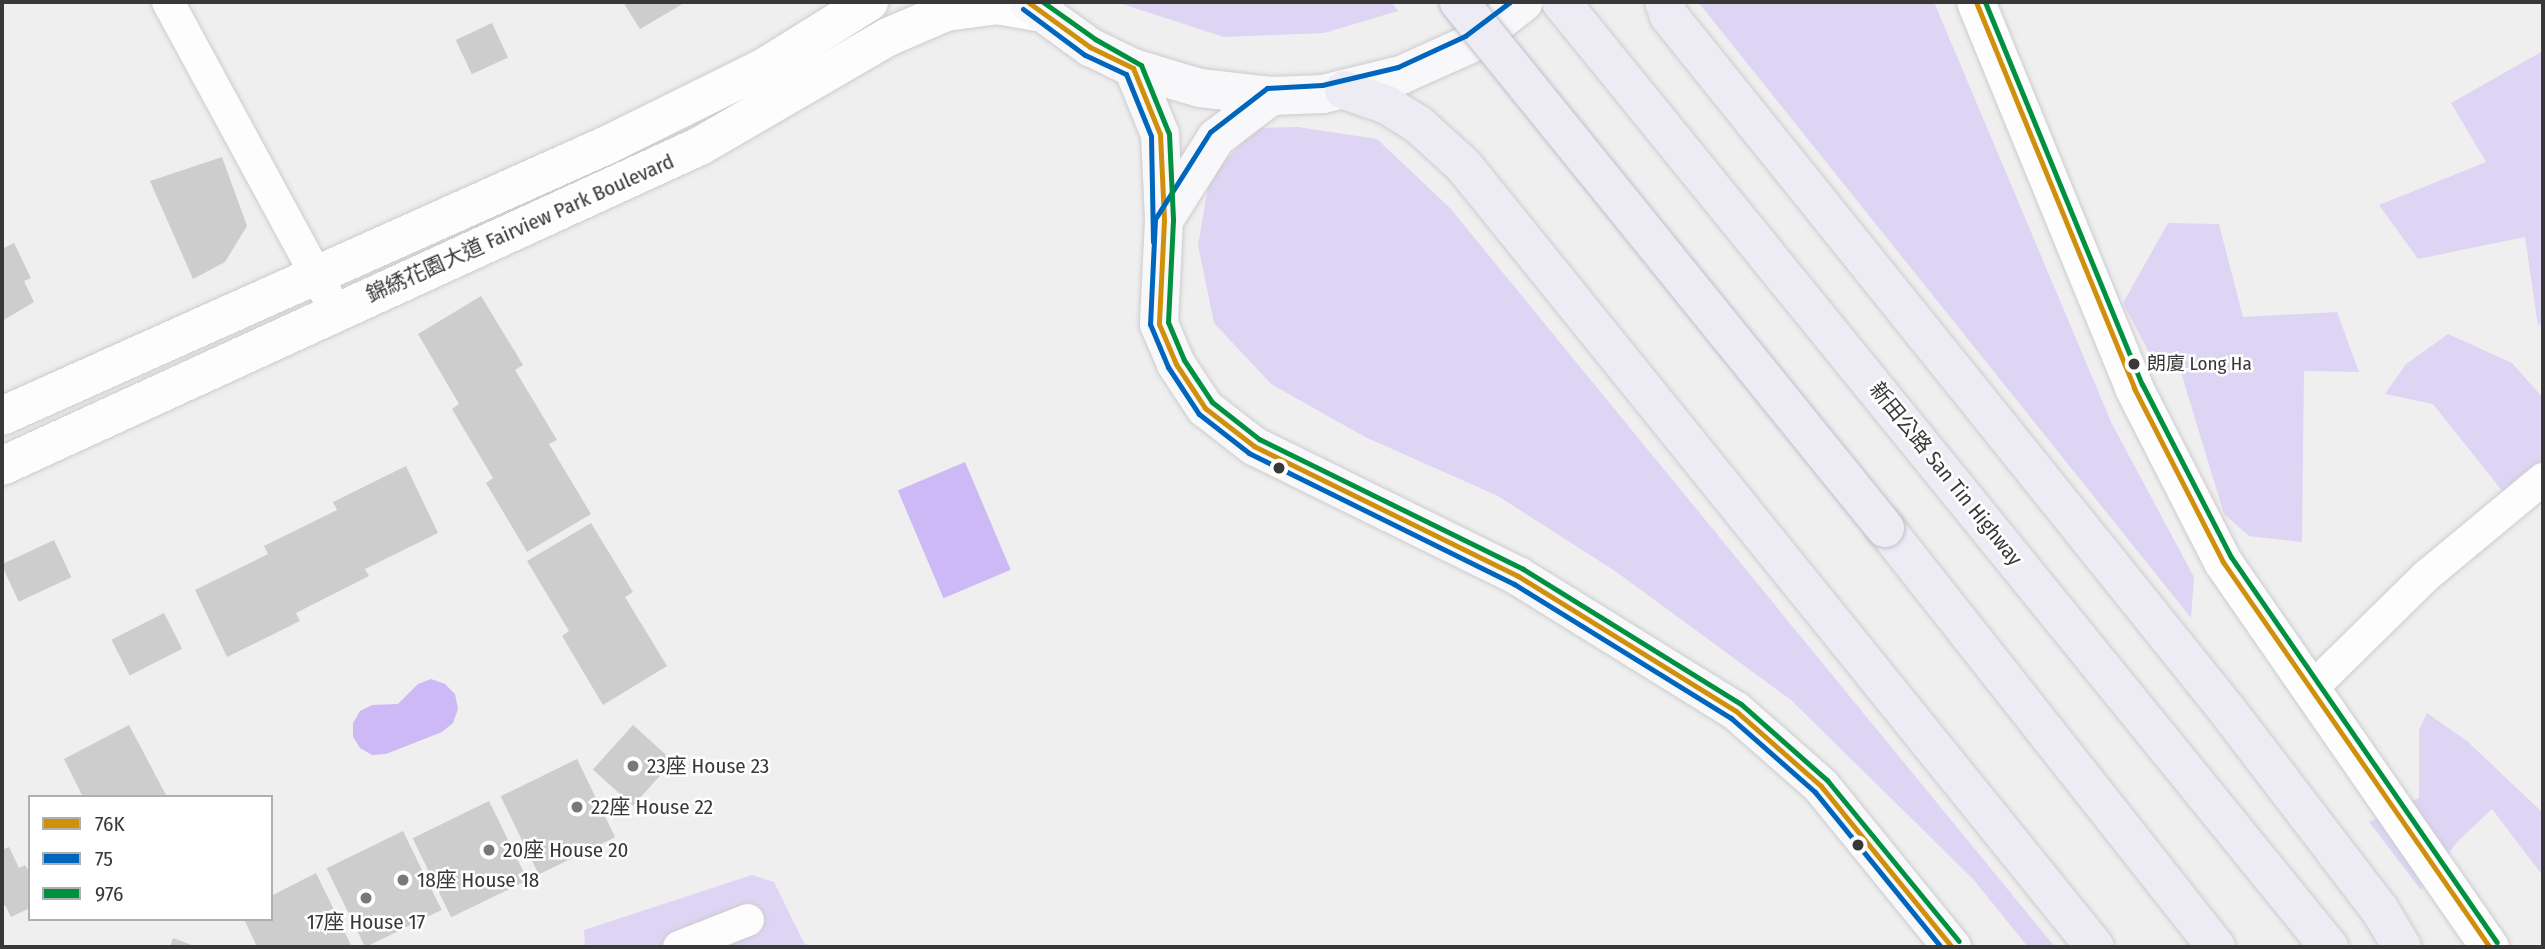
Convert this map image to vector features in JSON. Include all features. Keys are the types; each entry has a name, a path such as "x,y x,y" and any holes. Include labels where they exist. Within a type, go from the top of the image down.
{"highway":[{"path":"1459,2 1885,528 2216,947"},
{"name":"新田公路 San Tin Highway","path":"1561,2 2329,947"},
{"path":"1664,2 1669,16 2227,710 2380,910 2402,947"},
{"path":"1344,90 1387,105 1419,124 1463,165 2095,947"}],"main road":[{"path":"1032,7 1090,47 1133,68 1200,88 1271,96 1344,90 1401,75 1469,44 1524,2"},
{"path":"1133,68 1160,134 1164,220 1159,324 1176,364 1205,408 1254,446 1518,576 1736,710 1821,786 1952,947"},
{"path":"1164,220 1216,138 1271,96"}],"street":[{"path":"168,2 319,274 335,310"},
{"name":"錦綉花園大道 Fairview Park Boulevard","path":"2,416 595,151 763,68 869,2"},
{"path":"1976,2 2134,388 2223,562 2490,947"},
{"name":"錦綉花園大道 Fairview Park Boulevard","path":"2,466 335,310 452,262 700,146 918,24 946,12 997,5 1032,7"},
{"path":"2310,690 2426,576 2543,479"},
{"path":"679,947 748,920"}],"shaded area":[{"path":"1116,2 1391,2 1398,11 1324,33 1224,37"},
{"path":"1698,2 1934,2 2112,424 2194,577 2191,618"},
{"path":"2543,51 2543,321 2538,326 2525,237 2418,259 2379,205 2486,162 2451,103"},
{"path":"1298,127 1377,139 1450,208 2055,947 2028,947 1973,879 1791,700 1615,571 1498,496 1365,437 1271,384 1214,323 1198,245 1210,176 1257,128"},
{"path":"2168,223 2219,224 2243,317 2337,312 2359,372 2304,371 2302,542 2249,536 2224,514 2179,366 2155,364 2123,303"},
{"path":"2448,334 2512,363 2543,398 2543,494 2503,492 2433,404 2385,394 2406,364"},
{"path":"965,462 1011,570 944,598 898,491"},
{"path":"431,679 445,684 455,694 458,709 453,723 442,732 386,754 372,755 360,748 353,737 353,723 360,711 372,705 398,704 418,684"},
{"path":"2427,713 2467,741 2543,813 2543,876 2492,809 2458,841 2421,890 2369,822 2419,798 2419,730"},
{"path":"752,875 774,882 804,943 812,947 585,947 584,930"}],"building":[{"path":"623,2 686,2 640,29"},
{"path":"492,23 508,57 472,74 456,40"},
{"path":"222,157 247,226 225,262 193,279 150,181"},
{"path":"14,243 31,278 24,281 34,302 2,321 2,249"},
{"path":"481,296 523,365 515,370 557,440 549,444 591,514 527,552 486,483 493,478 452,409 459,404 418,334"},
{"path":"406,466 438,533 365,569 369,576 296,613 300,621 227,657 195,590 268,554 264,546 337,510 333,502"},
{"path":"591,523 633,592 625,597 667,666 603,705 562,636 569,631 527,561"},
{"path":"54,540 71,577 19,602 2,564"},
{"path":"164,613 182,649 130,675 111,640"},
{"path":"129,725 166,795 82,795 64,759"},
{"name":"23座 House 23","path":"633,725 673,761 633,806 593,770"},
{"path":"577,759 615,837 539,874 501,796"},
{"path":"489,801 528,880 451,917 413,838"},
{"path":"403,831 442,910 365,947 327,868"},
{"path":"9,847 19,868 25,865 28,870 28,909 11,917 5,905 2,907 2,850"},
{"path":"316,873 352,947 257,947 245,921 273,921 273,895"},
{"path":"173,938 197,947 170,947"}],"transit line":[{"name":"76K","path":"1028,2 1090,47 1133,68 1160,134 1164,220 1159,324 1176,364 1205,408 1254,446 1518,576 1736,711 1821,786 1952,947"},
{"name":"976","path":"1043,2 1095,39 1141,65 1169,134 1173,220 1168,322 1184,360 1212,402 1259,439 1523,569 1741,704 1827,780 1959,941"},
{"name":"75","path":"1510,2 1465,36 1398,67 1322,85 1267,88 1210,132 1155,219 1150,324 1168,367 1199,414 1249,453 1514,584 1731,718 1815,792 1941,947"},
{"name":"76K","path":"1976,2 2134,388 2223,562 2490,947"},
{"name":"976","path":"1985,2 2142,384 2231,557 2497,942"},
{"name":"75","path":"1023,9 1085,55 1126,74 1151,136 1153,242"}],"place":[{"name":"朗廈 Long Ha","path":"2134,364"},
{"name":"23座 House 23","path":"633,766"},
{"name":"22座 House 22","path":"577,807"},
{"name":"20座 House 20","path":"489,850"},
{"name":"18座 House 18","path":"403,880"},
{"name":"17座 House 17","path":"366,898"}]}
